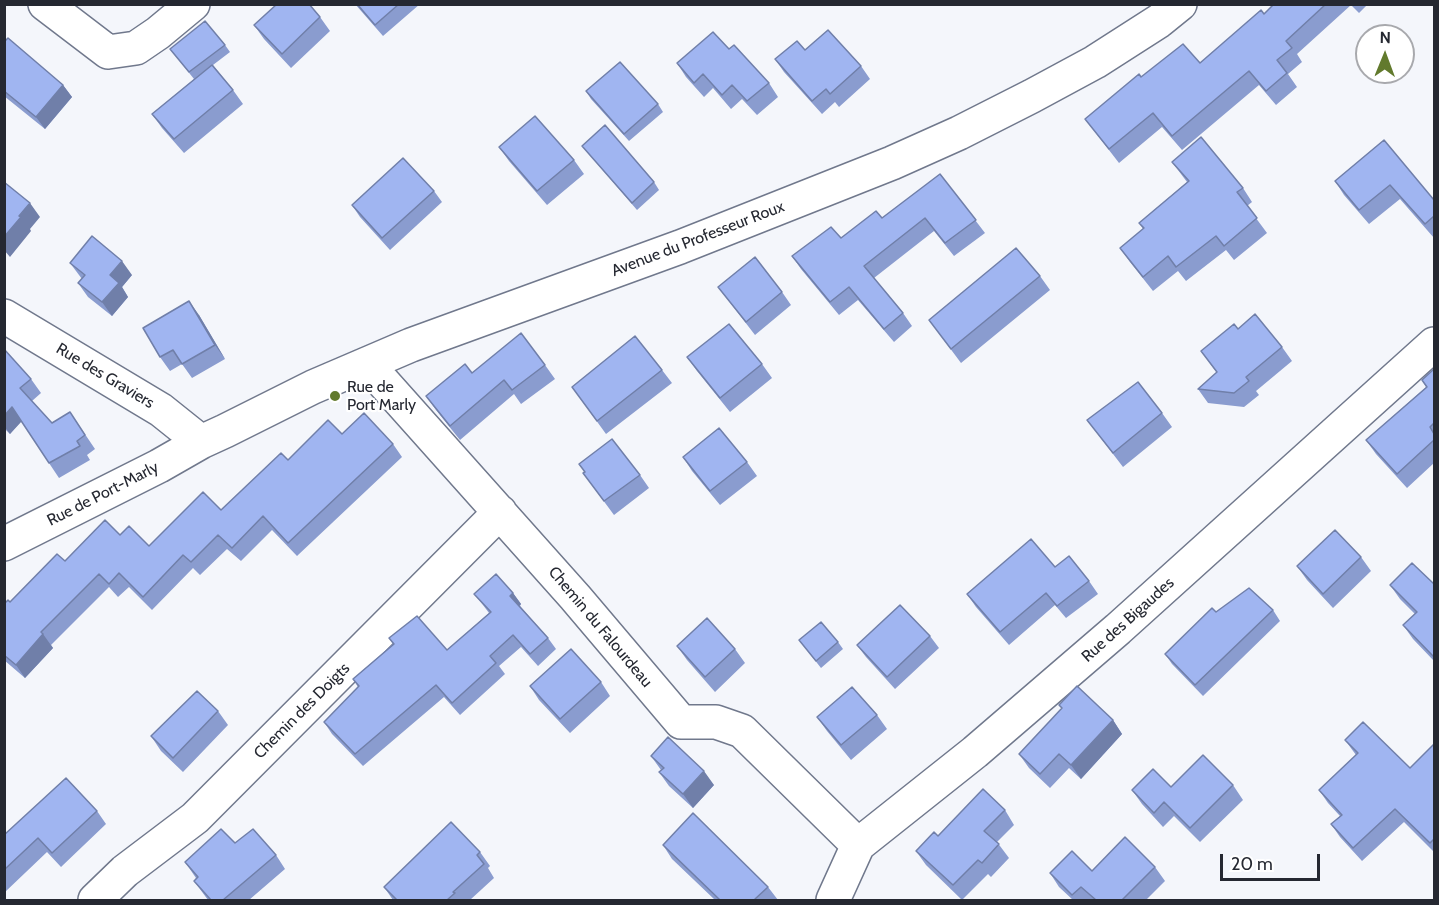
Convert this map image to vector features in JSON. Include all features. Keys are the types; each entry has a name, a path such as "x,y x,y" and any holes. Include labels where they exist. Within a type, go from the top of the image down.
{"street":[{"path":"45,4 108,52 136,48 193,4"},
{"name":"Avenue du Professeur Roux","path":"201,442 313,387 411,345 680,247 892,163 959,133 1095,62 1159,21 1180,4"},
{"name":"Rue des Graviers","path":"4,316 161,410 201,442"},
{"name":"Rue des Bigaudes","path":"833,900 858,845 975,752 1118,629 1434,344"},
{"name":"Chemin du Falourdeau","path":"367,364 575,597 681,722 716,722 742,731 858,845"},
{"name":"Rue de Port-Marly","path":"4,544 159,466 201,442"},
{"name":"Chemin des Doigts","path":"94,900 125,871 195,818 500,512"}],"building":[{"path":"277,4 309,4 320,17 282,54 254,25"},
{"path":"357,4 399,4 375,25"},
{"path":"1274,4 1326,4 1286,41 1292,48 1277,60 1287,73 1266,91 1249,71 1172,136 1153,113 1109,149 1085,119 1139,74 1141,77 1183,44 1200,63 1261,10 1264,14"},
{"path":"205,21 225,45 189,72 170,49"},
{"path":"828,30 861,66 830,94 826,89 812,101 775,59 797,41 805,50"},
{"path":"713,32 729,49 734,45 769,83 747,101 732,85 722,95 703,74 694,83 677,63"},
{"path":"8,38 63,85 36,117 4,91 4,42"},
{"path":"620,62 658,104 624,134 586,91"},
{"path":"212,65 233,90 174,139 152,114"},
{"path":"535,116 574,160 537,191 499,147"},
{"path":"605,125 654,182 632,203 582,146"},
{"path":"1201,137 1243,188 1237,192 1257,218 1224,246 1216,236 1176,267 1168,256 1143,277 1120,248 1144,228 1139,223 1189,181 1172,162"},
{"path":"1384,140 1434,200 1434,216 1425,224 1390,185 1359,210 1335,181"},
{"path":"403,158 434,191 382,238 352,205"},
{"path":"940,174 976,220 945,243 925,218 864,266 903,313 884,329 849,287 830,302 792,256 831,227 841,238 876,211 882,218"},
{"path":"4,182 30,203 4,237"},
{"path":"92,236 122,261 110,275 119,283 102,302 78,283 85,275 70,263"},
{"path":"1016,248 1040,276 951,349 929,320"},
{"path":"755,257 782,292 746,322 718,287"},
{"path":"189,301 215,345 182,364 173,350 160,357 143,328"},
{"path":"1255,314 1282,347 1246,377 1249,381 1234,393 1198,389 1217,372 1201,351 1234,324 1238,329"},
{"path":"729,324 762,364 720,398 687,357"},
{"path":"521,333 545,365 512,390 504,380 450,426 426,396 465,364 472,373"},
{"path":"635,336 662,370 597,421 572,387"},
{"path":"4,349 31,379 20,388 52,423 70,412 85,435 77,441 80,446 49,463 12,407 4,416"},
{"path":"1434,369 1434,423 1430,427 1434,440 1397,474 1366,440 1427,387 1422,380"},
{"path":"1138,382 1162,413 1113,453 1087,420"},
{"path":"364,413 393,444 288,543 263,516 232,548 218,535 191,562 183,555 143,597 119,573 109,584 99,574 41,632 43,634 16,665 4,655 4,604 8,600 10,602 57,554 65,561 105,520 120,535 129,526 149,546 203,492 221,510 281,453 288,460 328,420 342,434"},
{"path":"719,428 747,462 710,491 683,457"},
{"path":"612,439 640,475 604,501 579,464"},
{"path":"1335,530 1361,557 1323,594 1297,566"},
{"path":"1031,539 1055,567 1069,556 1089,581 1057,606 1046,593 1000,632 967,594"},
{"path":"1412,563 1434,584 1434,657 1403,625 1417,612 1390,585"},
{"path":"496,574 513,593 510,596 548,638 530,654 513,635 490,656 496,663 452,703 436,685 355,754 324,722 359,686 353,679 394,644 389,638 417,616 447,650 491,612 474,594"},
{"path":"1249,588 1273,610 1195,685 1165,654 1212,608 1216,612"},
{"path":"900,605 930,636 887,677 857,645"},
{"path":"707,618 735,649 705,677 677,646"},
{"path":"821,622 838,642 816,661 799,640"},
{"path":"571,649 601,682 560,719 530,686"},
{"path":"1077,686 1113,720 1071,765 1059,754 1040,774 1019,754 1062,708 1059,705"},
{"path":"852,687 877,715 841,745 817,717"},
{"path":"197,691 218,711 173,758 151,736"},
{"path":"1363,722 1410,768 1434,744 1434,839 1430,843 1395,809 1353,848 1331,824 1342,815 1319,790 1358,753 1345,740"},
{"path":"668,737 704,771 683,794 659,772 664,768 651,756"},
{"path":"1203,755 1233,785 1190,828 1164,802 1154,813 1132,790 1153,769 1171,787"},
{"path":"66,778 97,811 52,853 38,838 4,870 4,835"},
{"path":"983,789 1005,810 984,831 999,844 982,863 978,860 953,885 916,851 934,832 938,836"},
{"path":"693,813 768,887 755,899 757,900 720,900 663,845"},
{"path":"451,822 480,852 477,855 484,864 447,900 397,900 384,887"},
{"path":"221,829 235,843 253,829 276,855 223,900 211,900 194,881 198,877 185,862"},
{"path":"1125,837 1155,867 1122,900 1096,900 1081,887 1072,895 1050,873 1072,851 1092,871"}],"place":[{"name":"Rue de Port Marly","path":"335,396"}]}
